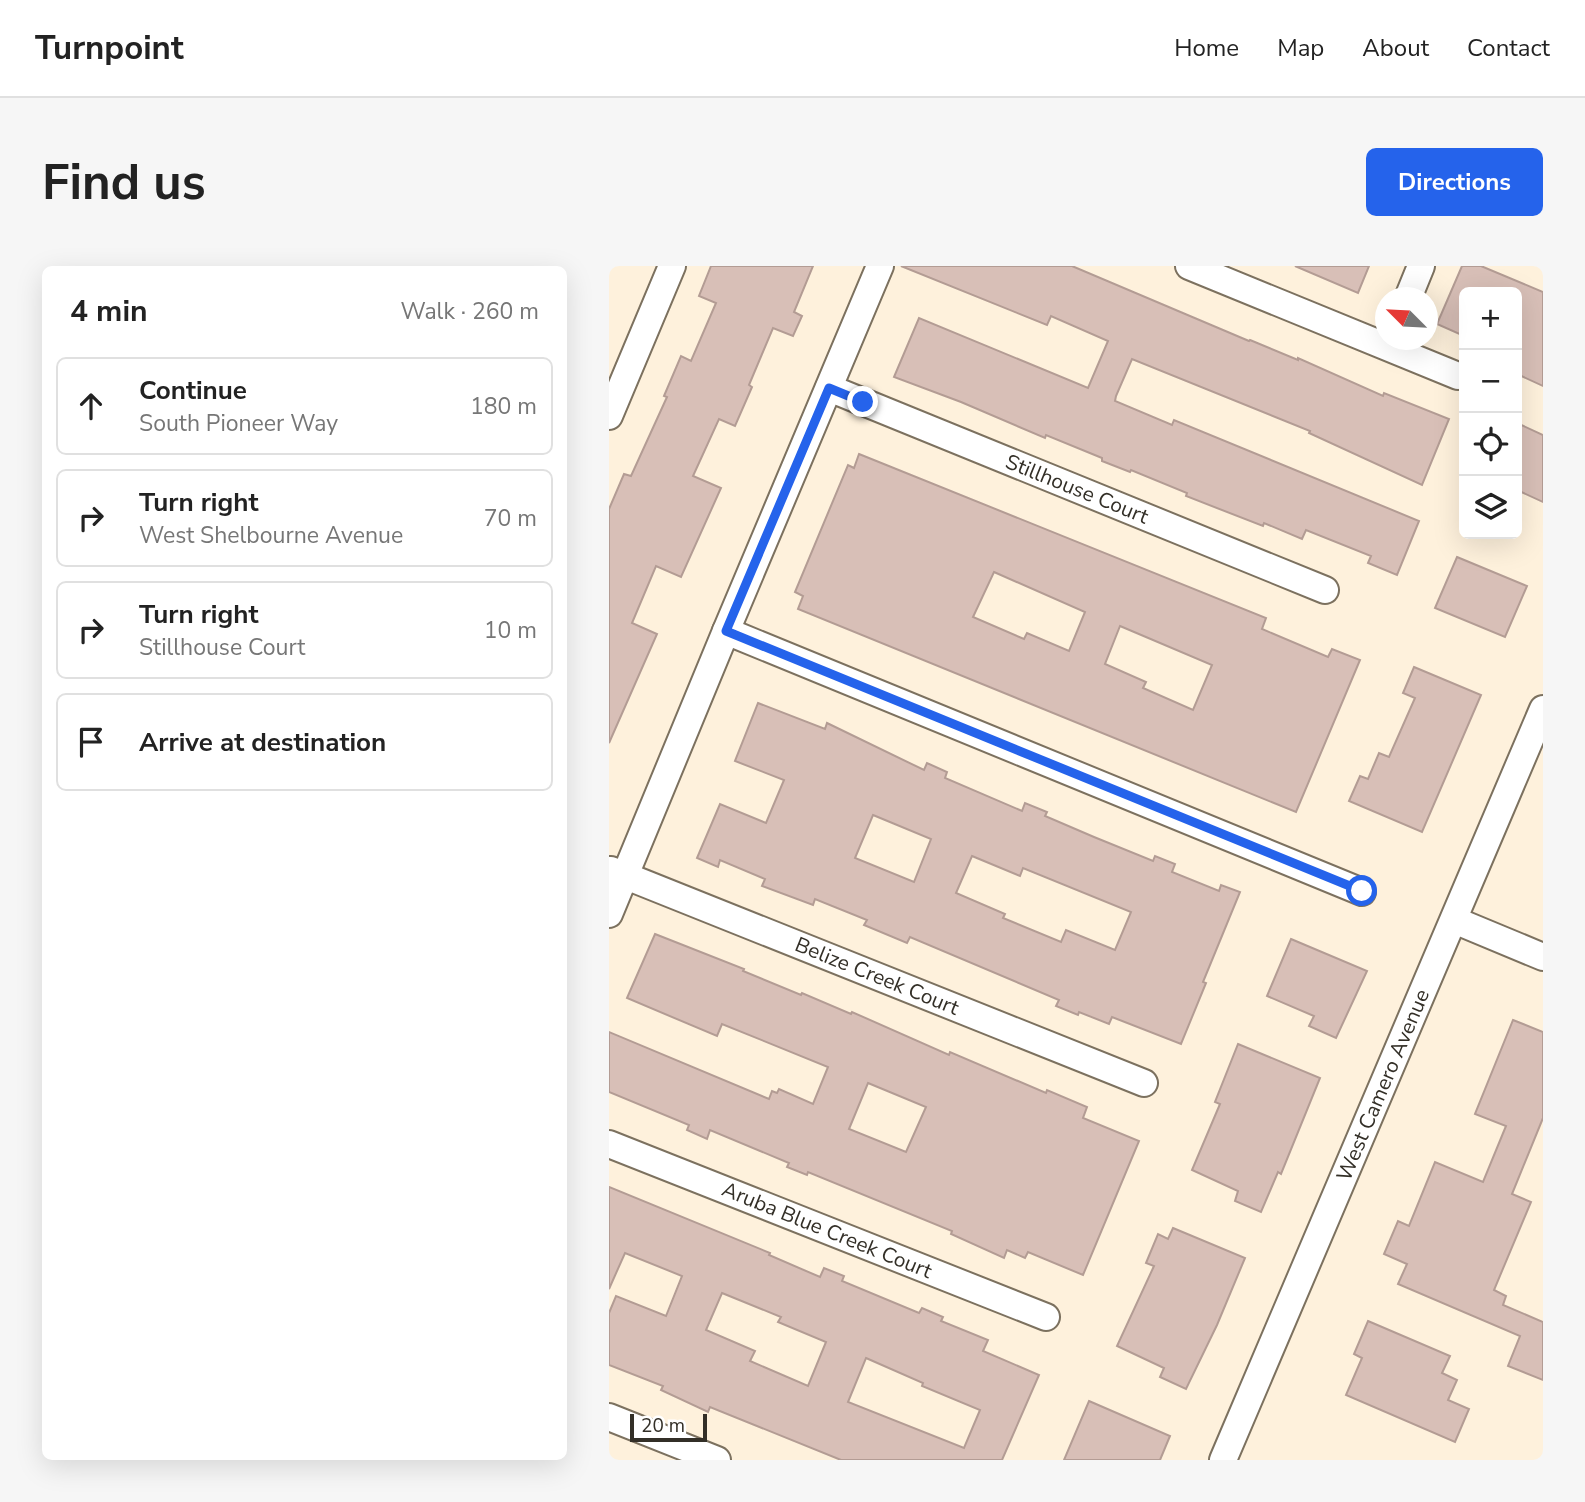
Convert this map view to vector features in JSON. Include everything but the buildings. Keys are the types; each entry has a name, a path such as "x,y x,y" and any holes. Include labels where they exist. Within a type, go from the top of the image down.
{"street":[{"path":"609,416 672,266"},
{"path":"609,914 617,873 726,631 880,266"},
{"path":"1189,266 1375,338"},
{"path":"1412,287 1421,266"},
{"path":"1404,350 1458,376"},
{"name":"Stillhouse Court","path":"829,388 1325,590"},
{"path":"726,631 1362,891"},
{"name":"West Camero Avenue","path":"1223,1460 1543,709"},
{"name":"Belize Creek Court","path":"617,873 1144,1083"},
{"path":"1454,920 1543,957"},
{"name":"Aruba Blue Creek Court","path":"609,1143 1046,1317"},
{"path":"609,1417 717,1460"}],"route":[{"path":"863,402 829,388 726,631 1362,891"}]}
